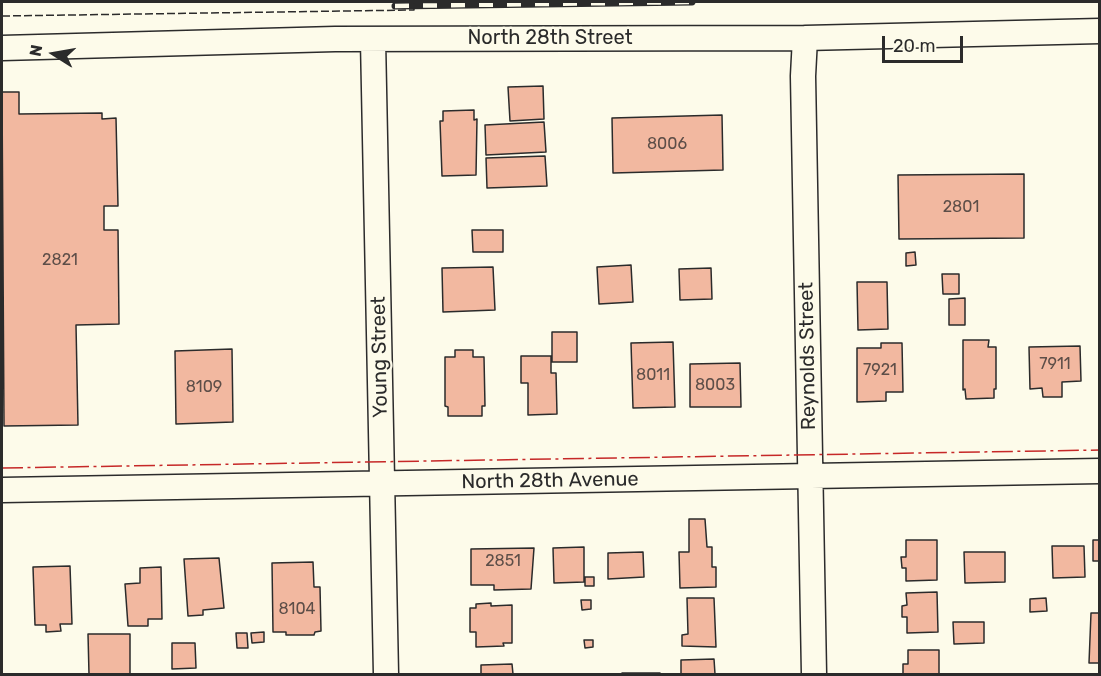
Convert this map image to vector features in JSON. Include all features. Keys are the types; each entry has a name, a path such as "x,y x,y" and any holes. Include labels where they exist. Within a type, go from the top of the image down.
{"street":[{"name":"North 28th Street","path":"2,48 373,39 806,38 1100,31"},
{"name":"Reynolds Street","path":"806,38 803,76 814,675"},
{"name":"Young Street","path":"373,39 386,675"},
{"name":"North 28th Avenue","path":"2,490 1100,471"}],"building":[{"path":"543,86 544,119 510,121 508,87"},
{"path":"2,92 19,92 19,114 102,113 102,119 116,118 118,206 104,206 104,230 118,230 119,324 76,325 78,425 4,426"},
{"path":"474,110 474,120 477,119 476,175 442,176 440,121 443,121 443,111"},
{"path":"722,115 723,170 613,173 612,118"},
{"path":"544,122 546,152 486,155 485,125"},
{"path":"545,156 547,186 487,188 486,158"},
{"path":"1024,174 1024,238 899,239 898,175"},
{"path":"472,230 503,230 503,252 473,252"},
{"path":"915,252 916,265 906,266 906,253"},
{"path":"631,265 633,302 599,304 597,267"},
{"path":"493,267 495,310 443,312 442,268"},
{"path":"711,268 712,299 680,300 679,269"},
{"path":"942,274 959,274 959,294 943,294"},
{"path":"857,282 887,282 888,329 858,330"},
{"path":"965,298 965,325 949,325 949,299"},
{"path":"552,332 577,332 577,362 552,362"},
{"path":"963,340 989,340 988,347 996,347 994,398 966,399 965,389 963,390"},
{"path":"673,342 675,407 633,408 631,343"},
{"path":"881,343 902,343 903,392 886,392 886,401 857,402 857,348 881,348"},
{"path":"1080,346 1081,381 1062,382 1062,397 1043,397 1042,388 1030,389 1029,347"},
{"path":"232,349 233,422 176,424 175,351"},
{"path":"455,350 473,350 473,357 484,357 485,406 482,406 482,416 448,416 448,407 445,406 445,357 455,357"},
{"path":"521,356 551,356 551,373 556,373 557,414 528,415 528,383 521,383"},
{"path":"740,363 741,407 690,407 690,364"},
{"path":"689,519 705,519 707,547 712,547 712,567 716,567 716,587 680,588 679,552 689,552"},
{"path":"906,540 937,540 937,580 906,581 906,568 902,568 901,557 906,557"},
{"path":"1093,540 1100,540 1100,561 1093,561"},
{"path":"1052,546 1084,546 1085,577 1053,578"},
{"path":"584,547 584,582 554,583 553,548"},
{"path":"534,548 531,589 494,590 494,585 471,585 471,549"},
{"path":"643,552 644,577 608,579 608,553"},
{"path":"964,552 1005,552 1005,582 965,583"},
{"path":"219,558 224,608 203,610 203,615 188,616 184,559"},
{"path":"313,562 314,587 320,587 321,631 315,632 314,635 286,635 286,632 273,632 272,563"},
{"path":"70,566 72,624 60,624 61,631 46,632 46,625 35,625 33,567"},
{"path":"161,567 162,619 148,619 148,626 128,626 125,584 140,583 140,568"},
{"path":"585,577 594,577 594,586 585,586"},
{"path":"937,592 938,632 907,633 907,617 902,617 902,606 907,605 906,593"},
{"path":"687,598 714,598 716,647 682,646 682,635 688,634"},
{"path":"1046,598 1047,611 1030,612 1030,599"},
{"path":"581,600 591,600 591,609 582,610"},
{"path":"491,603 491,606 512,605 512,643 503,643 504,646 476,647 476,632 470,632 470,608 476,608 476,604"},
{"path":"1091,613 1100,613 1100,663 1089,663"},
{"path":"953,622 984,622 984,643 954,644"},
{"path":"264,632 264,642 252,643 251,633"},
{"path":"236,633 247,633 248,648 237,648"},
{"path":"88,634 130,634 130,674 89,674"},
{"path":"584,640 593,640 593,647 585,648"},
{"path":"172,643 195,643 196,668 172,669"},
{"path":"908,650 939,650 939,674 903,674 903,664 908,664"},
{"path":"714,659 715,674 681,674 681,660"},
{"path":"512,664 513,674 481,674 481,665"},
{"path":"660,673 660,674 622,674"}],"railway":[{"path":"395,6 692,2"}],"fence":[{"path":"2,16 414,10 414,2"}],"power":[{"path":"2,468 1100,450"}]}
